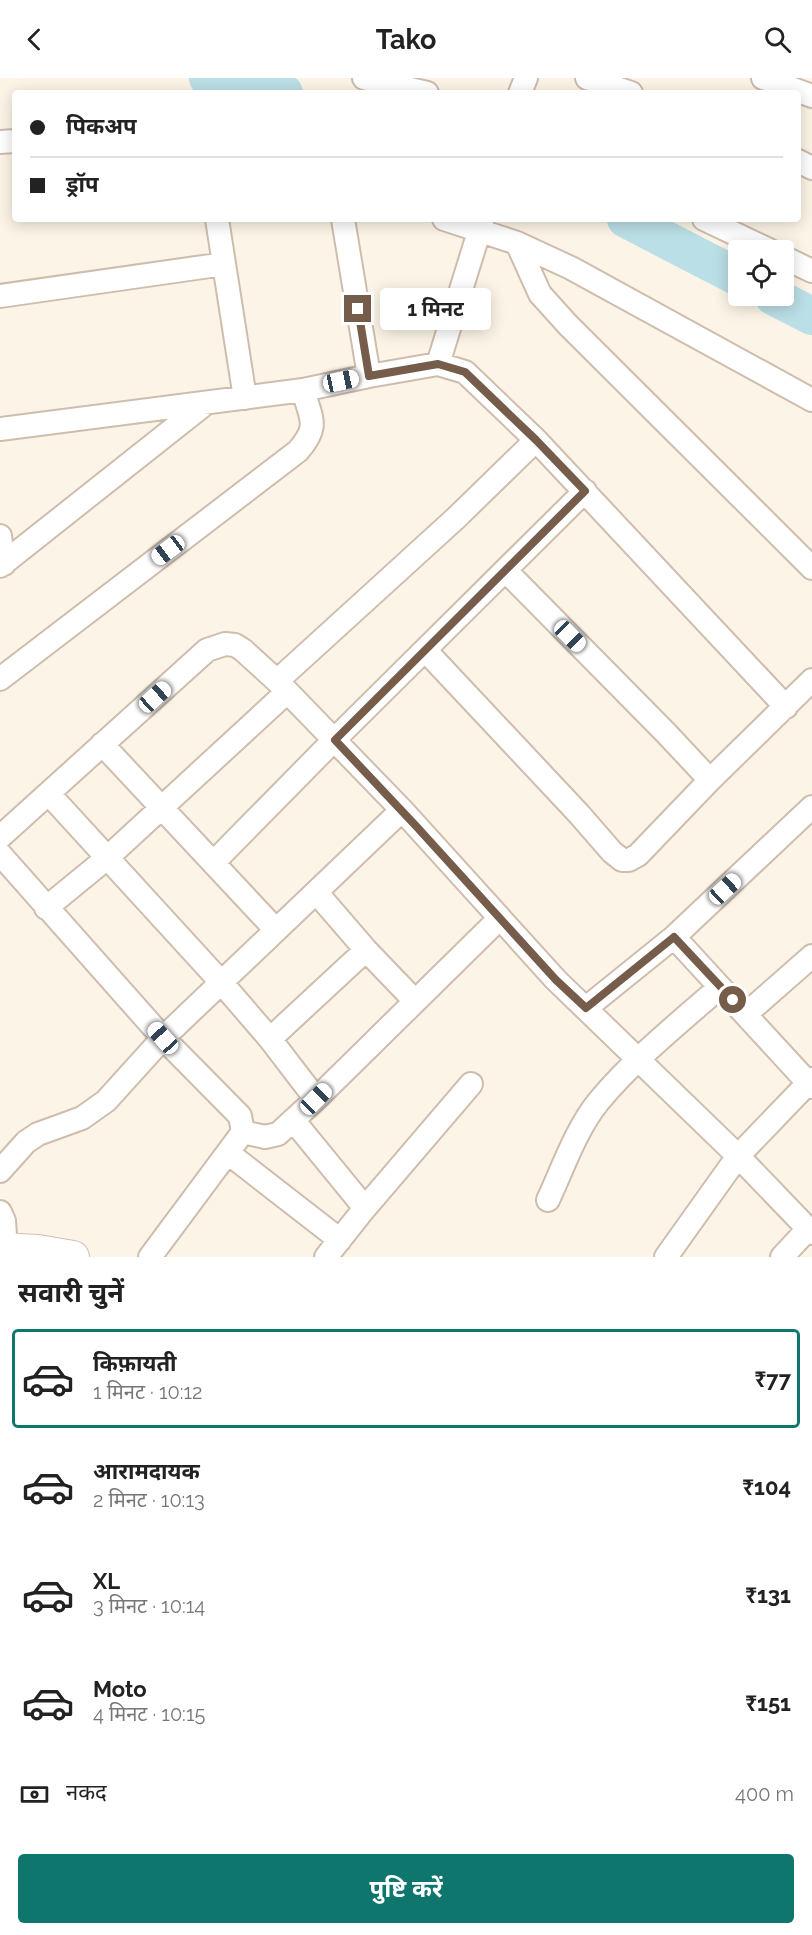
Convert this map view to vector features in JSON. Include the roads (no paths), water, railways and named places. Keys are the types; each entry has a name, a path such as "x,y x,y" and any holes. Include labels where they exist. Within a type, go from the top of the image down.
{"street":[{"path":"364,78 415,90"},
{"path":"587,78 622,90"},
{"path":"763,78 796,90"},
{"path":"217,222 245,398"},
{"path":"343,222 369,376"},
{"path":"463,222 482,225 571,268 812,400"},
{"path":"710,222 748,240"},
{"path":"438,364 482,225"},
{"path":"516,243 540,294 547,302 812,568"},
{"path":"794,262 812,271"},
{"path":"0,297 224,264"},
{"path":"0,429 303,390 438,364 465,372 585,491 786,707"},
{"path":"0,679 298,451 312,432 312,423 303,390"},
{"path":"2,565 206,403"},
{"path":"46,908 107,858 160,809 536,440"},
{"path":"213,863 585,491"},
{"path":"0,536 2,565"},
{"path":"506,571 710,780"},
{"path":"0,837 207,650 225,644 235,645 282,687 335,740 402,810 556,980 738,1156 810,1231 782,1257"},
{"path":"426,651 612,852 622,860 629,860 638,855 710,780 812,680"},
{"path":"102,744 160,809 276,930"},
{"path":"49,795 221,982 270,1039 316,1099"},
{"path":"586,1008 674,937 812,807"},
{"path":"0,1171 26,1142 38,1134 82,1118 106,1101 163,1038 402,810"},
{"path":"0,854 163,1038 240,1116 243,1132 150,1257"},
{"path":"316,892 366,950 415,1001"},
{"path":"243,1132 265,1137 278,1134 500,918"},
{"path":"666,1257 738,1156 811,1083 674,937"},
{"path":"270,1039 366,950"},
{"path":"746,1014 812,956"},
{"path":"548,1200 587,1119 599,1102 638,1060 720,987"},
{"path":"228,1154 333,1248 471,1084"},
{"path":"293,1120 365,1208"},
{"path":"0,1212 4,1221 3,1249 38,1251 73,1257"}],"waterway":[{"path":"208,78 269,90"},
{"path":"632,222 728,272"},
{"path":"792,306 812,316"}]}
